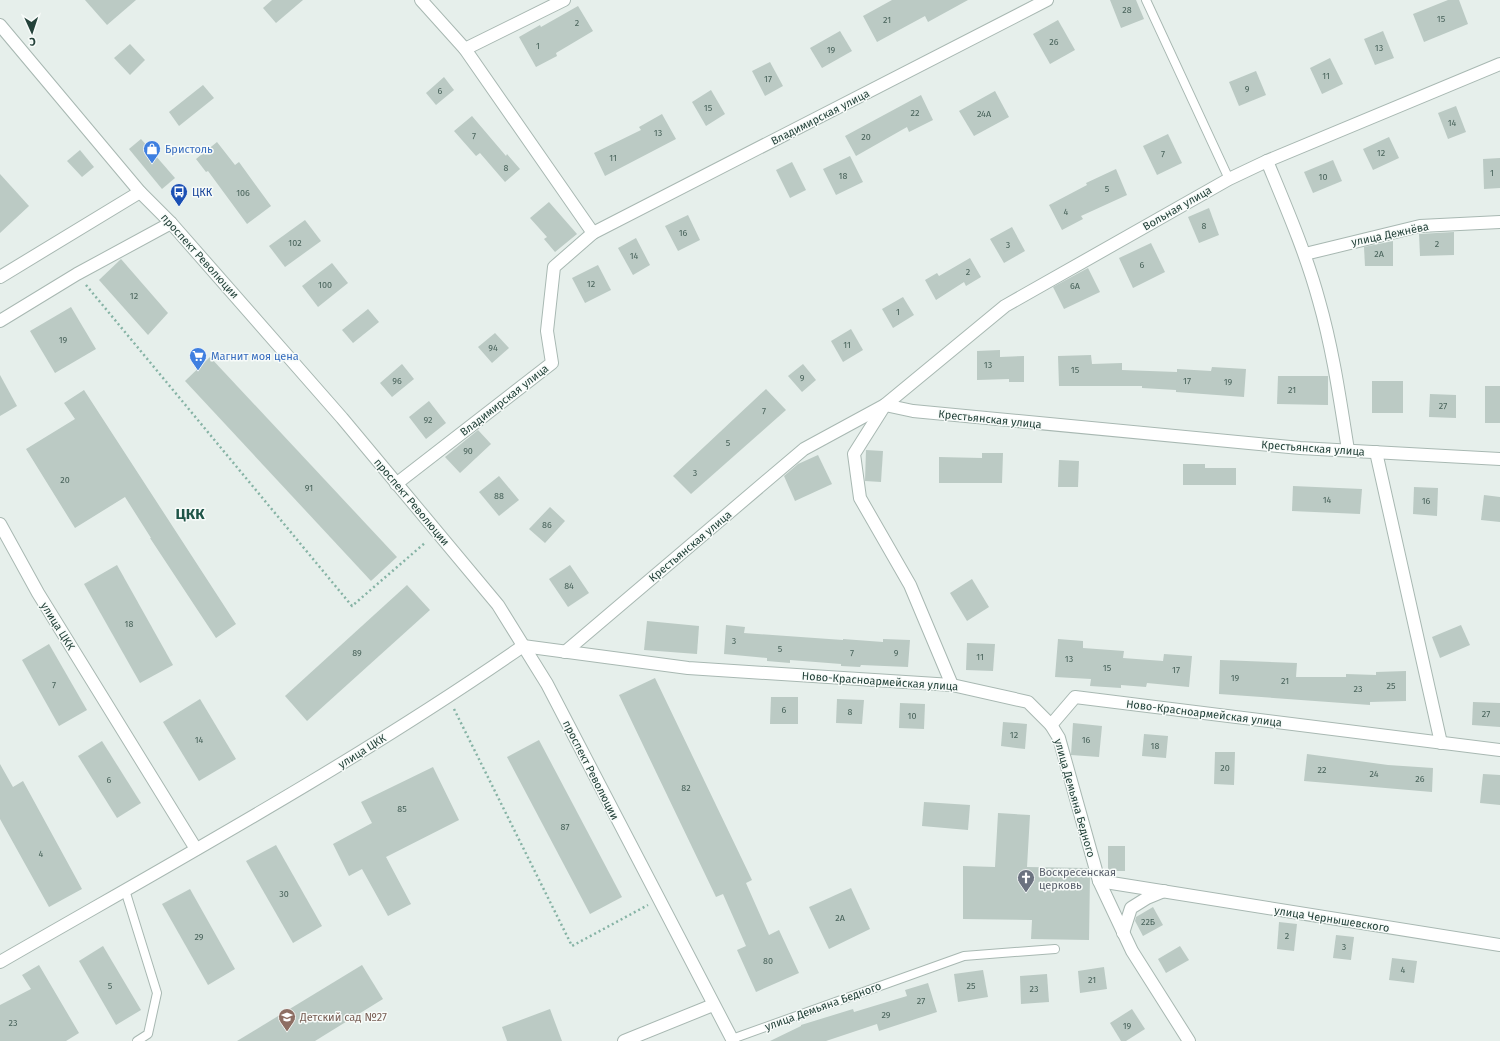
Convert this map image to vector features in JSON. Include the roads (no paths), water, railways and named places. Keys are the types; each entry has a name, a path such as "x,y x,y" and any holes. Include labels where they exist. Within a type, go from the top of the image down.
{"street":[{"path":"421,0 465,49 593,234"},
{"path":"465,49 564,0"},
{"name":"Владимирская улица","path":"396,484 552,363 547,331 554,267 593,234 1047,0"},
{"name":"проспект Революции","path":"0,25 140,192 172,222 498,605 547,684 732,1040"},
{"name":"Вольная улица","path":"885,405 1005,306 1229,179 1267,161 1500,64"},
{"path":"1267,161 1305,254 1319,301 1333,356 1348,450"},
{"path":"0,277 140,192"},
{"path":"0,321 78,274 172,222"},
{"name":"улица Дежнёва","path":"1305,254 1420,226 1500,222"},
{"path":"885,405 854,454 860,498 910,585 952,685"},
{"name":"Крестьянская улица","path":"565,652 804,449 885,405 913,412 1300,448 1500,459"},
{"path":"1376,452 1441,743"},
{"name":"улица ЦКК","path":"0,524 38,593 196,849"},
{"name":"Ново-Красноармейская улица","path":"524,646 688,668 952,685 1028,702 1051,725 1074,697 1500,750"},
{"name":"улица ЦКК","path":"0,962 312,782 448,698 524,646"},
{"name":"улица Демьяна Бедного","path":"1051,725 1059,738 1099,881 1132,951 1189,1041"},
{"name":"улица Чернышевского","path":"1099,881 1500,945"},
{"path":"1124,933 1132,908 1148,898 1164,891"},
{"path":"624,1041 713,1005"}],"lane":[{"path":"1146,0 1229,179"},
{"path":"125,890 157,993 148,1034 137,1041"},
{"name":"улица Демьяна Бедного","path":"732,1040 964,956 1055,949"}],"place":[{"name":"Бристоль","path":"152,164"},
{"name":"ЦКК","path":"179,207"},
{"name":"Магнит моя цена","path":"198,371"},
{"name":"Воскресенская церковь","path":"1026,893"},
{"name":"Детский сад №27","path":"287,1032"}],"district":[{"name":"ЦКК","path":"190,514"}]}
